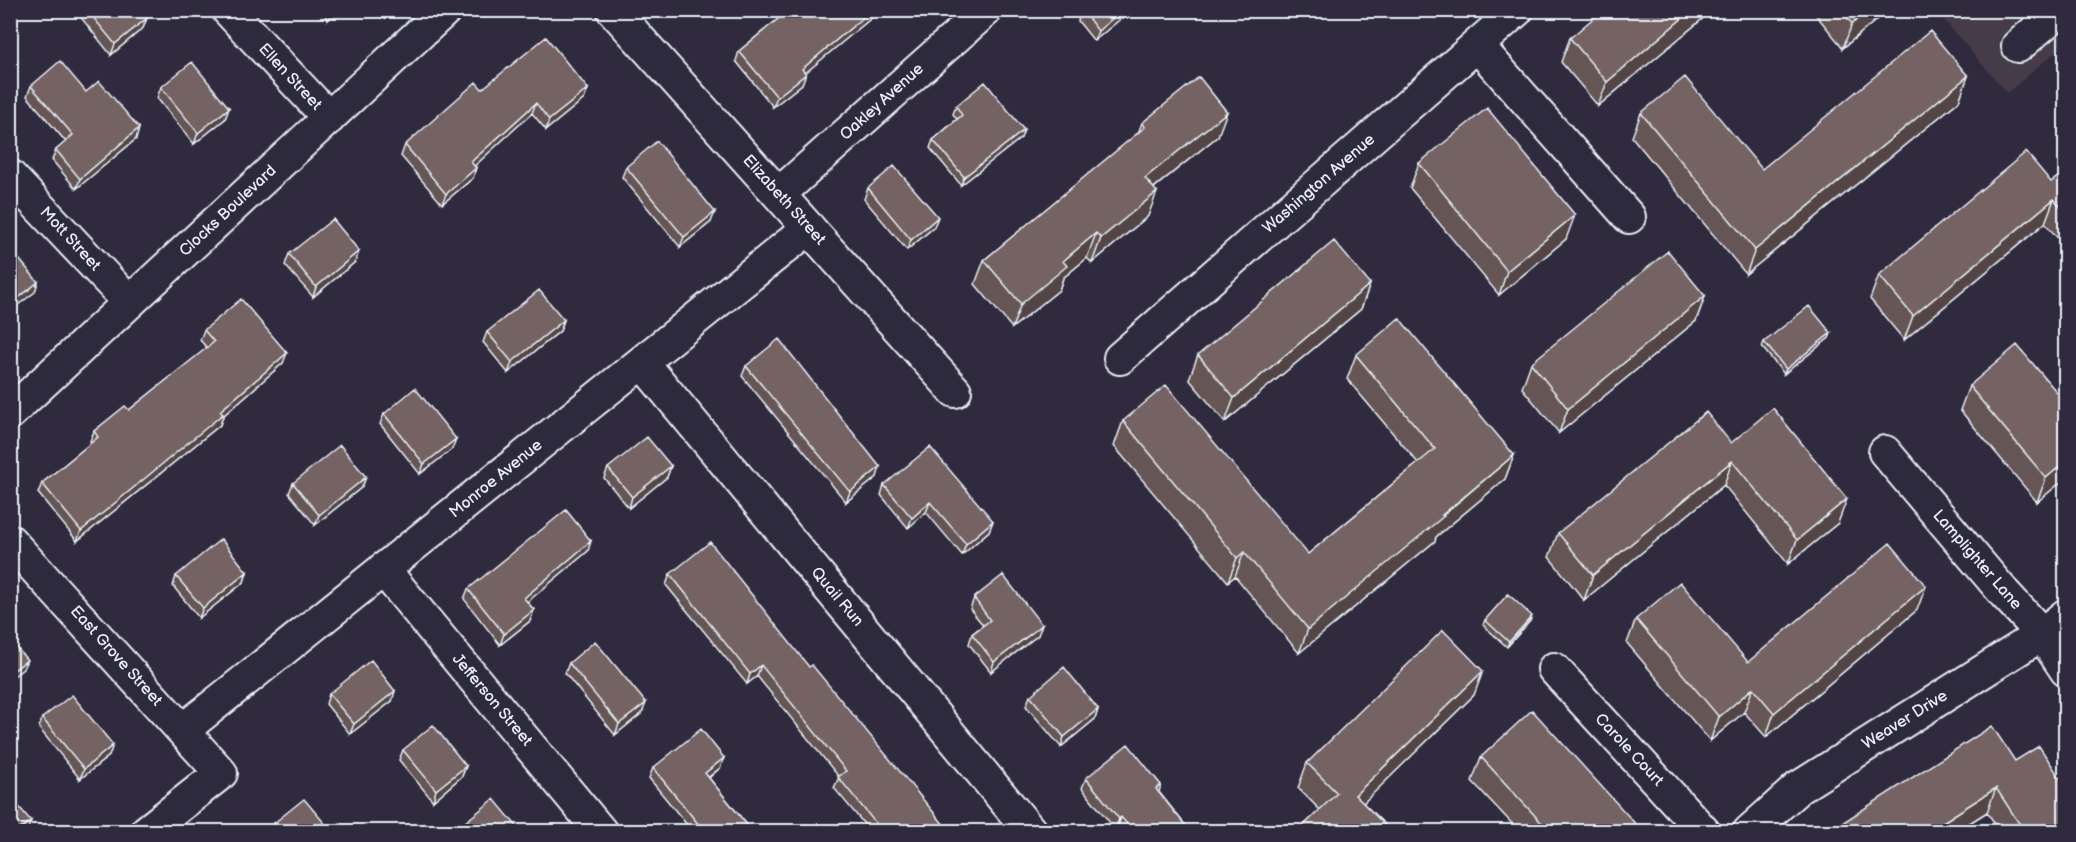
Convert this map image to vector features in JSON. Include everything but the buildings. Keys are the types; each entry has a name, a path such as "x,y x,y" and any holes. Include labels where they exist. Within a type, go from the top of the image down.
{"street":[{"name":"Ellen Street","path":"228,10 328,118"},
{"name":"Clocks Boulevard","path":"10,413 445,10"},
{"name":"Elizabeth Street","path":"613,10 955,391"},
{"name":"Oakley Avenue","path":"779,194 986,10"},
{"name":"Washington Avenue","path":"1120,358 1517,10"},
{"path":"2018,46 2060,10"},
{"path":"1478,45 1629,217"},
{"name":"Mott Street","path":"10,176 129,302"},
{"name":"Monroe Avenue","path":"183,730 809,228"},
{"name":"Quail Run","path":"642,362 1031,831"},
{"name":"Lamplighter Lane","path":"1885,452 2005,594 2054,624 2066,670"},
{"name":"East Grove Street","path":"10,541 221,773 160,827"},
{"name":"Jefferson Street","path":"383,569 601,831"},
{"name":"Weaver Drive","path":"1749,831 1798,788 2054,624"},
{"name":"Carole Court","path":"1554,669 1704,831"}],"shaded area":[{"path":"1936,11 2065,11 2065,44 2007,93"}]}
